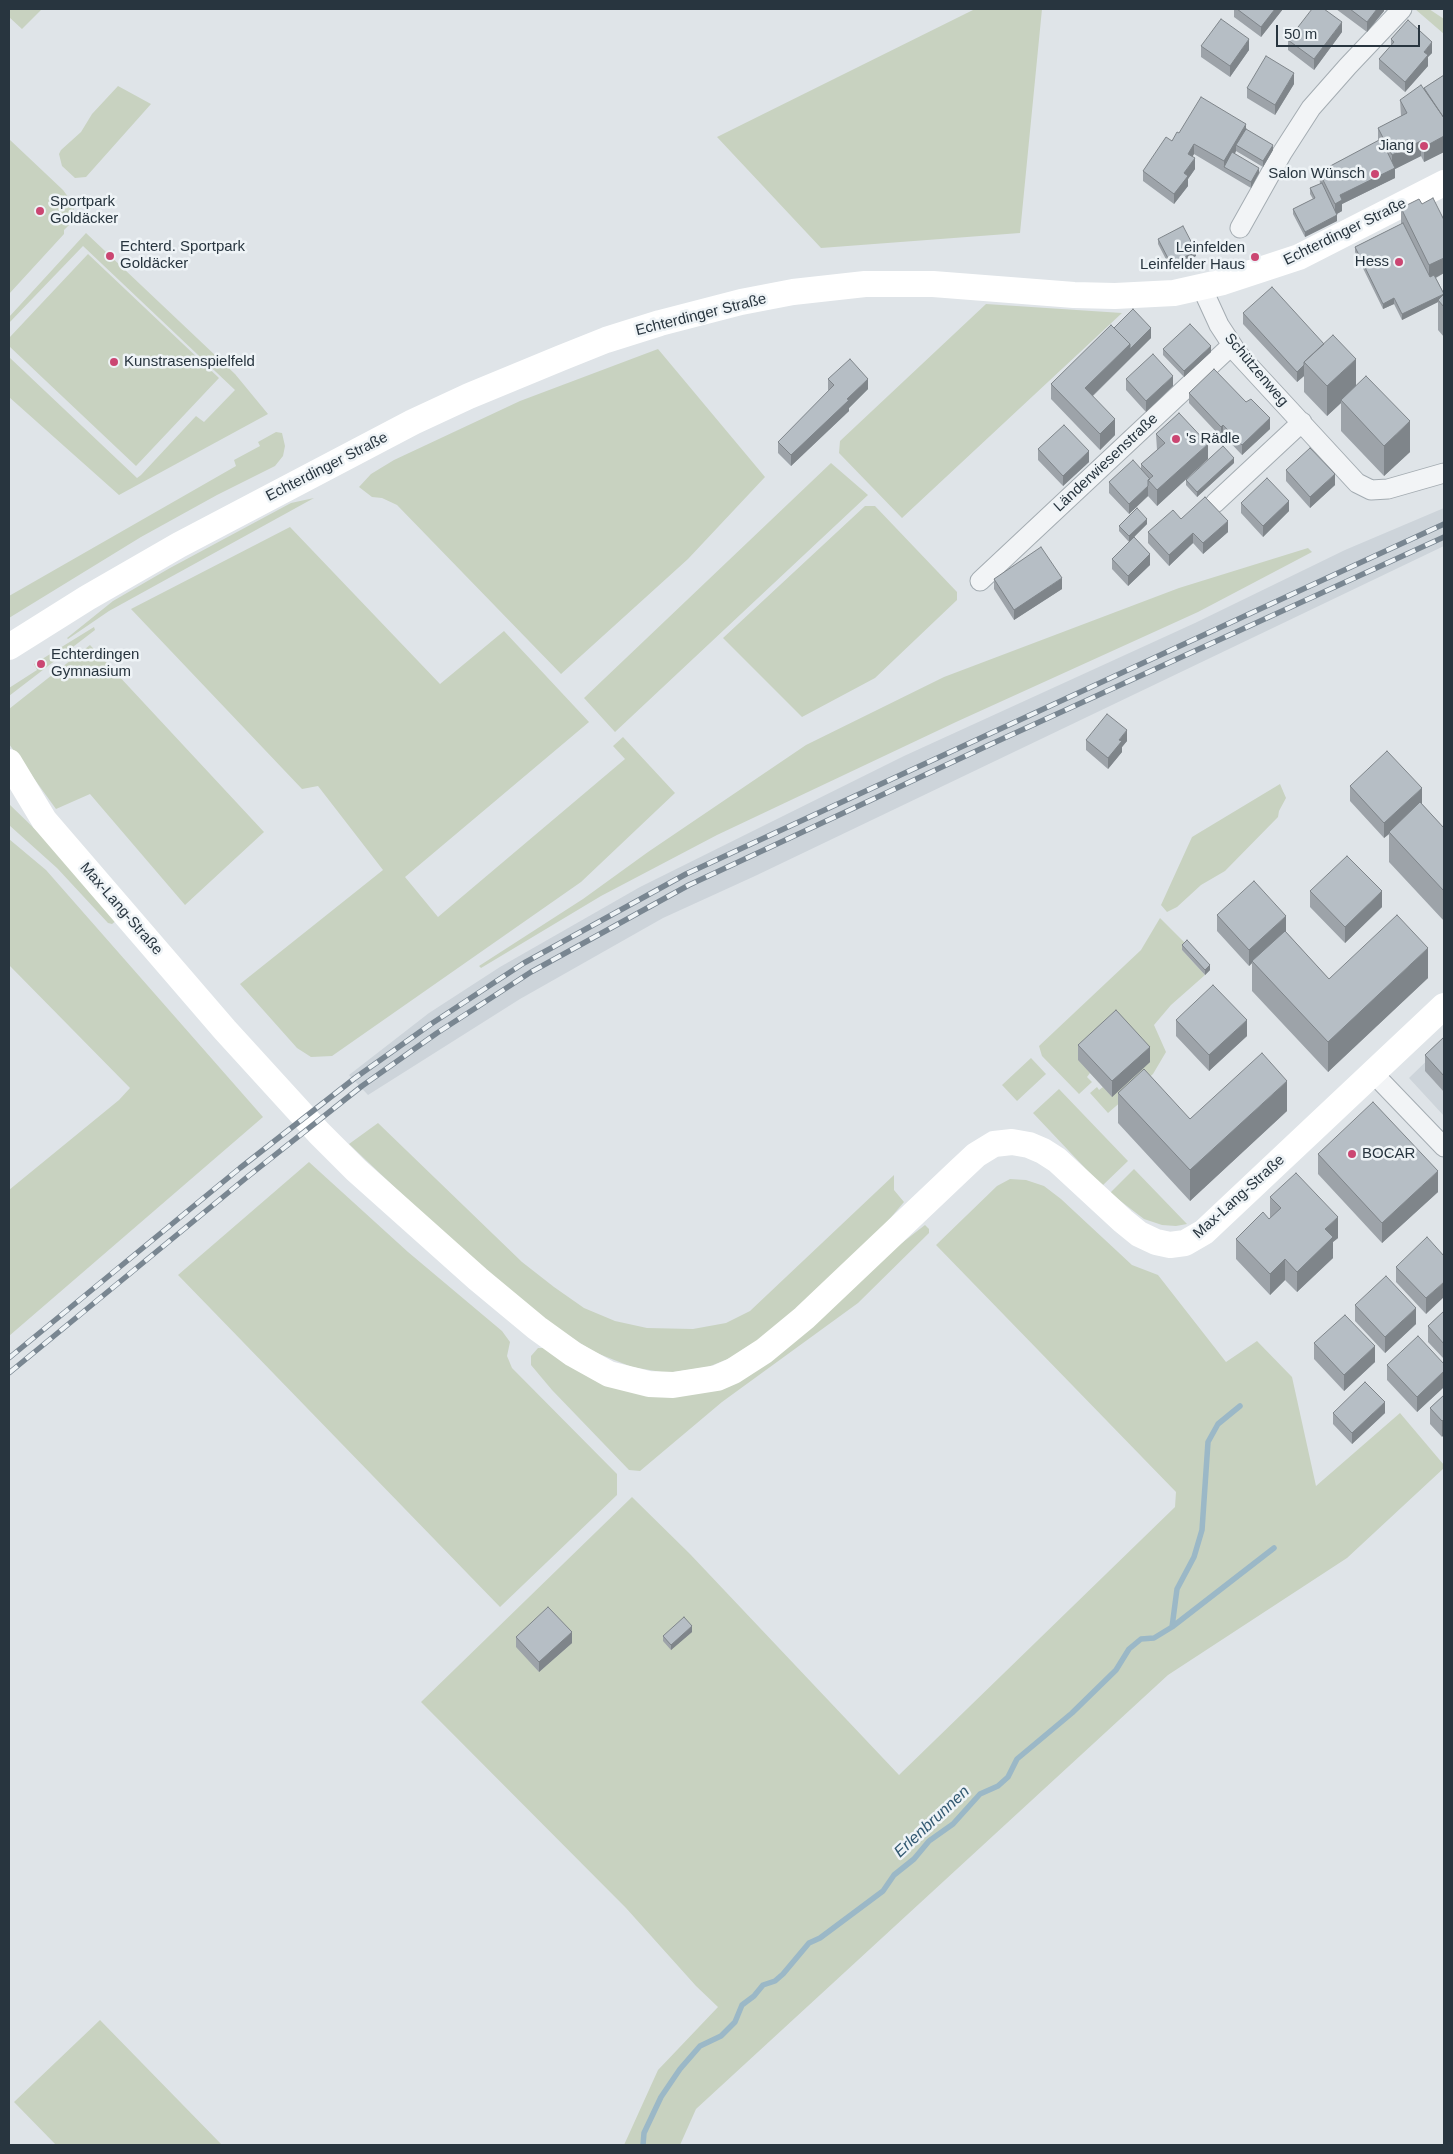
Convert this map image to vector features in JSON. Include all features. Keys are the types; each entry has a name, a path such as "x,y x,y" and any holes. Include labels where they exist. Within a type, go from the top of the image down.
{"main road":[{"name":"Echterdinger Straße","path":"9,647 87,598 179,545 413,422 469,396 606,340 660,323 732,304 793,292 865,284 933,284 1074,295 1115,296 1174,293 1202,288 1258,272 1299,257 1444,183"},
{"name":"Max-Lang-Straße","path":"9,762 44,820 197,998 319,1133 356,1170 471,1273 537,1328 573,1354 609,1374 649,1384 673,1385 717,1378 756,1356 804,1318 960,1170 994,1144 1012,1142 1029,1145 1058,1160 1123,1222 1139,1234 1156,1242 1170,1245 1185,1243 1204,1232 1444,1006"},
{"name":"Max-Lang-Straße","path":"9,793 44,820"}],"street":[{"path":"1240,228 1282,153 1311,108 1402,9"},
{"name":"Schützenweg","path":"1202,288 1210,308 1232,345 1363,487 1371,490 1388,489 1444,473"},
{"name":"Länderwiesenstraße","path":"980,581 1232,345"},
{"path":"1215,503 1302,422"},
{"path":"1373,1073 1444,1147"}],"shaded area":[{"path":"1444,508 1444,546 755,876 663,918 520,999 368,1095 349,1075 429,1013 500,967 640,887 904,756 1195,623 1345,550"},
{"path":"1444,1044 1444,1116 1409,1078"}],"green space":[{"path":"9,9 42,9 22,29 9,17"},
{"path":"975,9 1042,9 1020,233 821,248 717,137"},
{"path":"1415,9 1429,9 1444,19 1444,34"},
{"path":"118,86 151,104 86,177 75,178 62,166 59,154 81,132 92,114"},
{"name":"Sportpark Goldäcker","path":"9,139 63,190 74,209 72,223 64,230 64,234 9,294"},
{"path":"86,233 235,374 268,414 119,495 9,397 9,357 137,478 196,416 204,422 235,390 83,246 9,323 9,317"},
{"name":"Kunstrasenspielfeld","path":"88,254 219,378 136,466 9,346 9,338"},
{"path":"986,304 1122,313 902,518 839,453 840,441"},
{"path":"658,349 765,477 688,559 561,674 397,505 382,498 372,497 359,487 371,474 394,460 520,401"},
{"path":"276,432 282,433 285,446 283,456 275,466 217,495 141,537 9,618 9,596 236,466 234,460 260,446 258,442"},
{"path":"831,463 868,495 615,732 584,698"},
{"path":"314,498 109,611 67,638 113,601 170,568 291,503"},
{"path":"865,506 875,506 957,592 957,600 875,678 802,717 723,638"},
{"path":"290,527 440,684 504,631 589,722 405,877 438,917 625,759 613,746 623,737 675,793 581,882 332,1056 311,1057 297,1048 240,984 383,870 318,786 302,789 131,609"},
{"path":"1308,548 1312,552 1198,612 956,722 717,835 601,896 481,968 479,966 583,899 648,852 806,745 944,677 1179,588"},
{"path":"94,627 95,630 9,696 9,688 37,670 34,664"},
{"path":"90,645 264,832 185,905 90,794 56,809 9,744 9,709"},
{"path":"1280,784 1286,798 1278,817 1225,871 1201,885 1177,907 1167,912 1161,905 1192,837"},
{"path":"9,804 41,835 117,920 112,924 108,923 57,868 9,825"},
{"path":"9,839 46,870 263,1117 9,1336 9,1190 119,1100 130,1088 9,965"},
{"path":"1160,918 1187,945 1182,950 1205,975 1171,1005 1154,1025 1166,1052 1153,1074 1108,1113 1090,1093 1097,1087 1099,1090 1103,1087 1090,1073 1087,1077 1092,1082 1079,1094 1042,1056 1039,1046 1141,950"},
{"path":"1031,1058 1046,1074 1017,1101 1002,1085"},
{"path":"1059,1089 1128,1161 1102,1186 1033,1113"},
{"path":"378,1123 522,1262 554,1287 584,1308 615,1321 647,1328 693,1329 726,1323 750,1311 894,1175 894,1190 904,1202 865,1248 781,1326 745,1352 708,1367 667,1373 632,1367 594,1352 555,1327 505,1287 426,1217 349,1144"},
{"path":"309,1162 408,1252 502,1331 510,1342 507,1356 512,1368 617,1474 617,1495 500,1607 178,1275"},
{"path":"1134,1169 1187,1224 1176,1226 1162,1225 1144,1219 1110,1193"},
{"path":"1010,1179 1026,1180 1044,1186 1061,1199 1132,1265 1158,1275 1226,1362 1257,1341 1292,1377 1316,1486 1400,1413 1444,1465 1444,1468 1347,1558 1168,1675 696,2109 680,2145 624,2145 658,2070 718,2007 696,1986 626,1908 421,1702 632,1497 690,1554 899,1775 1175,1507 1176,1492 936,1245 997,1186"},
{"path":"925,1225 929,1229 929,1233 858,1303 722,1402 640,1471 629,1470 552,1390 531,1365 531,1356 538,1348 546,1348 683,1395 876,1263"},
{"path":"100,2020 222,2145 56,2145 14,2102"}],"building":[{"path":"1237,9 1275,9 1261,27"},
{"path":"1312,9 1324,9 1342,22 1314,59 1288,40"},
{"path":"1350,9 1377,9 1367,22"},
{"path":"1221,19 1249,39 1230,66 1201,46"},
{"path":"1408,20 1432,42 1424,52 1428,55 1405,82 1379,59 1394,42 1391,39"},
{"path":"1266,56 1294,73 1275,105 1247,88"},
{"path":"1444,75 1444,118 1424,88"},
{"path":"1421,85 1444,118 1444,136 1424,147 1421,141 1392,155 1378,128 1407,113 1400,100"},
{"path":"1201,97 1246,124 1224,161 1194,144 1188,154 1195,158 1184,173 1188,176 1174,194 1143,171 1166,137 1172,141 1177,132 1179,133"},
{"path":"1246,129 1273,145 1263,161 1236,145"},
{"path":"1381,139 1395,168 1340,195 1342,200 1335,204 1319,172"},
{"path":"1232,152 1259,168 1251,182 1224,167"},
{"path":"1322,183 1337,215 1305,232 1293,209 1315,198 1310,188"},
{"path":"1433,198 1444,220 1444,258 1429,265 1401,208 1419,199 1422,204"},
{"path":"1403,223 1430,277 1434,275 1444,294 1402,314 1394,298 1383,304 1355,247"},
{"path":"1183,226 1196,251 1171,264 1158,239"},
{"path":"1272,287 1324,344 1304,362 1304,365 1297,372 1243,313"},
{"path":"1444,294 1444,307 1438,300"},
{"path":"1133,309 1151,328 1130,349 1130,344 1114,328"},
{"path":"1190,324 1211,346 1184,371 1163,349"},
{"path":"1111,325 1130,344 1085,388 1115,419 1100,434 1051,384"},
{"path":"1333,335 1356,359 1327,386 1304,362"},
{"path":"1153,354 1173,376 1146,401 1126,379"},
{"path":"850,359 868,379 847,399 849,400 791,455 778,442 834,385 828,379"},
{"path":"1214,369 1246,402 1251,399 1270,418 1242,445 1223,425 1221,427 1189,393"},
{"path":"1366,376 1410,421 1384,446 1341,400"},
{"path":"1179,413 1208,444 1157,490 1148,480 1153,476 1141,464 1165,443 1156,434"},
{"path":"1064,425 1089,451 1063,476 1038,449"},
{"path":"1223,446 1234,458 1197,492 1186,480"},
{"path":"1310,448 1335,474 1310,497 1286,470"},
{"path":"1133,460 1150,479 1148,480 1148,486 1129,504 1109,482"},
{"path":"1267,478 1289,501 1263,526 1241,503"},
{"path":"1205,497 1228,521 1203,543 1193,533 1169,555 1148,532 1173,510 1181,519"},
{"path":"1137,508 1147,519 1129,536 1119,526"},
{"path":"1134,537 1150,554 1128,576 1112,559"},
{"path":"1041,547 1062,578 1014,610 994,579"},
{"path":"1107,714 1127,730 1119,740 1122,741 1108,758 1086,740"},
{"path":"1387,751 1422,788 1384,823 1350,786"},
{"path":"1420,802 1444,828 1444,891 1389,832"},
{"path":"1347,856 1382,891 1345,927 1310,891"},
{"path":"1254,881 1286,916 1249,950 1217,915"},
{"path":"1397,915 1428,948 1328,1042 1252,961 1285,931 1329,979"},
{"path":"1187,940 1210,965 1205,970 1182,945"},
{"path":"1213,985 1247,1020 1209,1055 1176,1020"},
{"path":"1116,1010 1150,1047 1112,1081 1078,1045"},
{"path":"1444,1037 1444,1076 1425,1055"},
{"path":"1262,1053 1287,1081 1190,1170 1118,1093 1144,1069 1190,1119"},
{"path":"1373,1102 1438,1171 1382,1223 1318,1154"},
{"path":"1296,1173 1338,1217 1325,1229 1333,1237 1297,1272 1285,1259 1270,1274 1236,1239 1263,1212 1269,1219 1281,1208 1270,1197"},
{"path":"1427,1237 1444,1256 1444,1282 1426,1298 1396,1267"},
{"path":"1386,1276 1416,1308 1385,1337 1355,1305"},
{"path":"1444,1311 1444,1344 1428,1326"},
{"path":"1345,1315 1375,1346 1344,1375 1314,1343"},
{"path":"1418,1336 1444,1364 1444,1371 1417,1397 1387,1365"},
{"path":"1365,1382 1385,1402 1352,1433 1333,1413"},
{"path":"1444,1395 1444,1419 1442,1421 1430,1408"},
{"path":"548,1607 572,1632 539,1662 516,1637"},
{"path":"684,1617 692,1626 671,1645 663,1636"}],"waterway":[{"path":"1172,1627 1177,1589 1194,1557 1202,1530 1208,1442 1218,1424 1240,1406"},
{"name":"Erlenbrunnen","path":"643,2145 644,2133 661,2097 680,2069 700,2046 721,2036 735,2022 742,2005 754,1996 763,1985 775,1981 783,1974 809,1943 820,1938 883,1891 894,1875 914,1859 929,1841 953,1824 980,1794 998,1786 1008,1777 1017,1759 1072,1713 1116,1670 1129,1649 1141,1639 1154,1638 1172,1627 1274,1548"}],"railway":[{"path":"9,1358 240,1168 355,1078 431,1024 524,963 686,874 1444,524"},
{"path":"9,1373 246,1178 362,1086 437,1033 531,972 689,885 989,745 1444,537"}],"place":[{"name":"Jiang","path":"1424,146"},
{"name":"Salon Wünsch","path":"1375,174"},
{"name":"Sportpark Goldäcker","path":"40,211"},
{"name":"Echterd. Sportpark Goldäcker","path":"110,256"},
{"name":"Leinfelden Leinfelder Haus","path":"1255,257"},
{"name":"Hess","path":"1399,262"},
{"name":"Kunstrasenspielfeld","path":"114,362"},
{"name":"'s Rädle","path":"1176,439"},
{"name":"Echterdingen Gymnasium","path":"41,664"},
{"name":"BOCAR","path":"1352,1154"}]}
